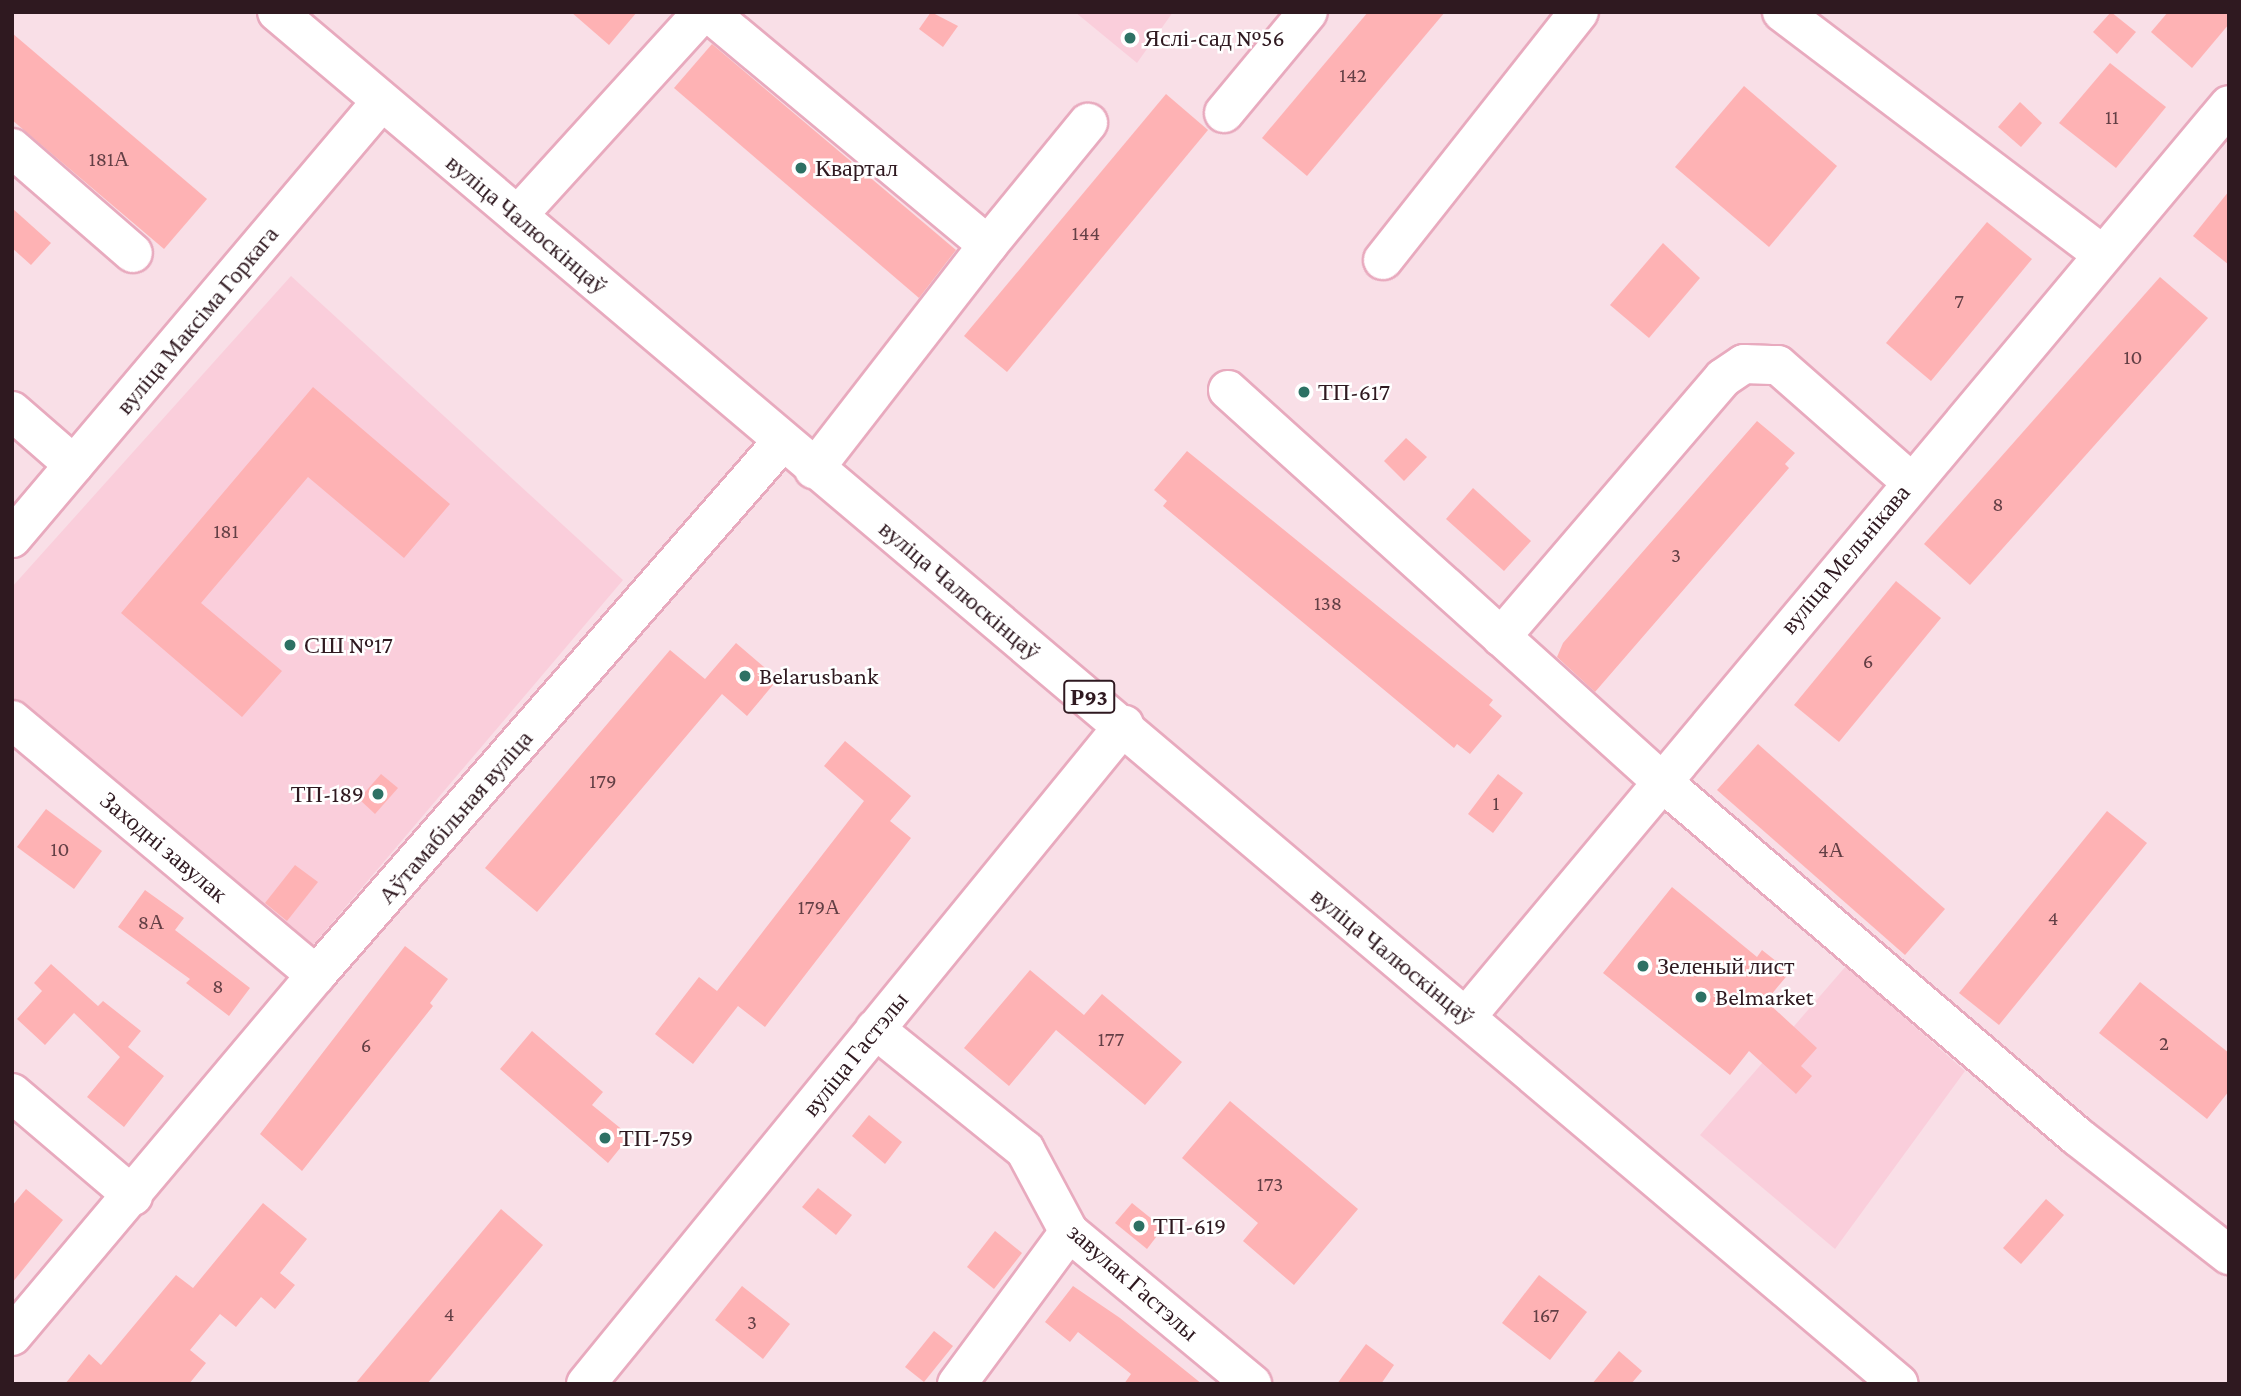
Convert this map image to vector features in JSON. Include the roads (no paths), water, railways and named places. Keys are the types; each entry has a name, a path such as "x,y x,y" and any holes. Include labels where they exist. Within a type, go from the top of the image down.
{"street":[{"name":"вуліца Чалюскінцаў","path":"277,12 814,469 1124,725 1899,1384"},
{"path":"518,215 703,12"},
{"path":"708,12 988,245"},
{"path":"1224,113 1308,12"},
{"path":"1383,260 1579,12"},
{"path":"1782,12 2102,254"},
{"name":"вуліца Максіма Горкага","path":"12,538 382,102"},
{"name":"вуліца Мельнікава","path":"1466,1017 1910,481 2229,105"},
{"path":"814,469 988,245 1088,122"},
{"path":"12,148 133,253"},
{"path":"1500,637 1723,378 1744,364 1778,365 1910,481"},
{"path":"1228,390 1661,781 2068,1128 2229,1255"},
{"path":"12,411 74,466"},
{"name":"Аўтамабільная вуліца","path":"12,1336 133,1196 316,975 782,442"},
{"name":"Заходні завулак","path":"12,720 316,975"},
{"name":"вуліца Гастэлы","path":"586,1384 1124,725"},
{"name":"завулак Гастэлы","path":"875,1029 1025,1150 1069,1232 1245,1382"},
{"path":"12,1093 133,1196"},
{"path":"957,1384 1069,1232"}],"place":[{"name":"Яслі-сад №56","path":"1130,38"},
{"name":"Квартал","path":"801,168"},
{"name":"ТП-617","path":"1304,392"},
{"name":"СШ №17","path":"290,645"},
{"name":"Belarusbank","path":"745,676"},
{"name":"ТП-189","path":"378,794"},
{"name":"Зеленый лист","path":"1643,966"},
{"name":"Belmarket","path":"1701,997"},
{"name":"ТП-759","path":"605,1138"},
{"name":"ТП-619","path":"1139,1226"}]}
